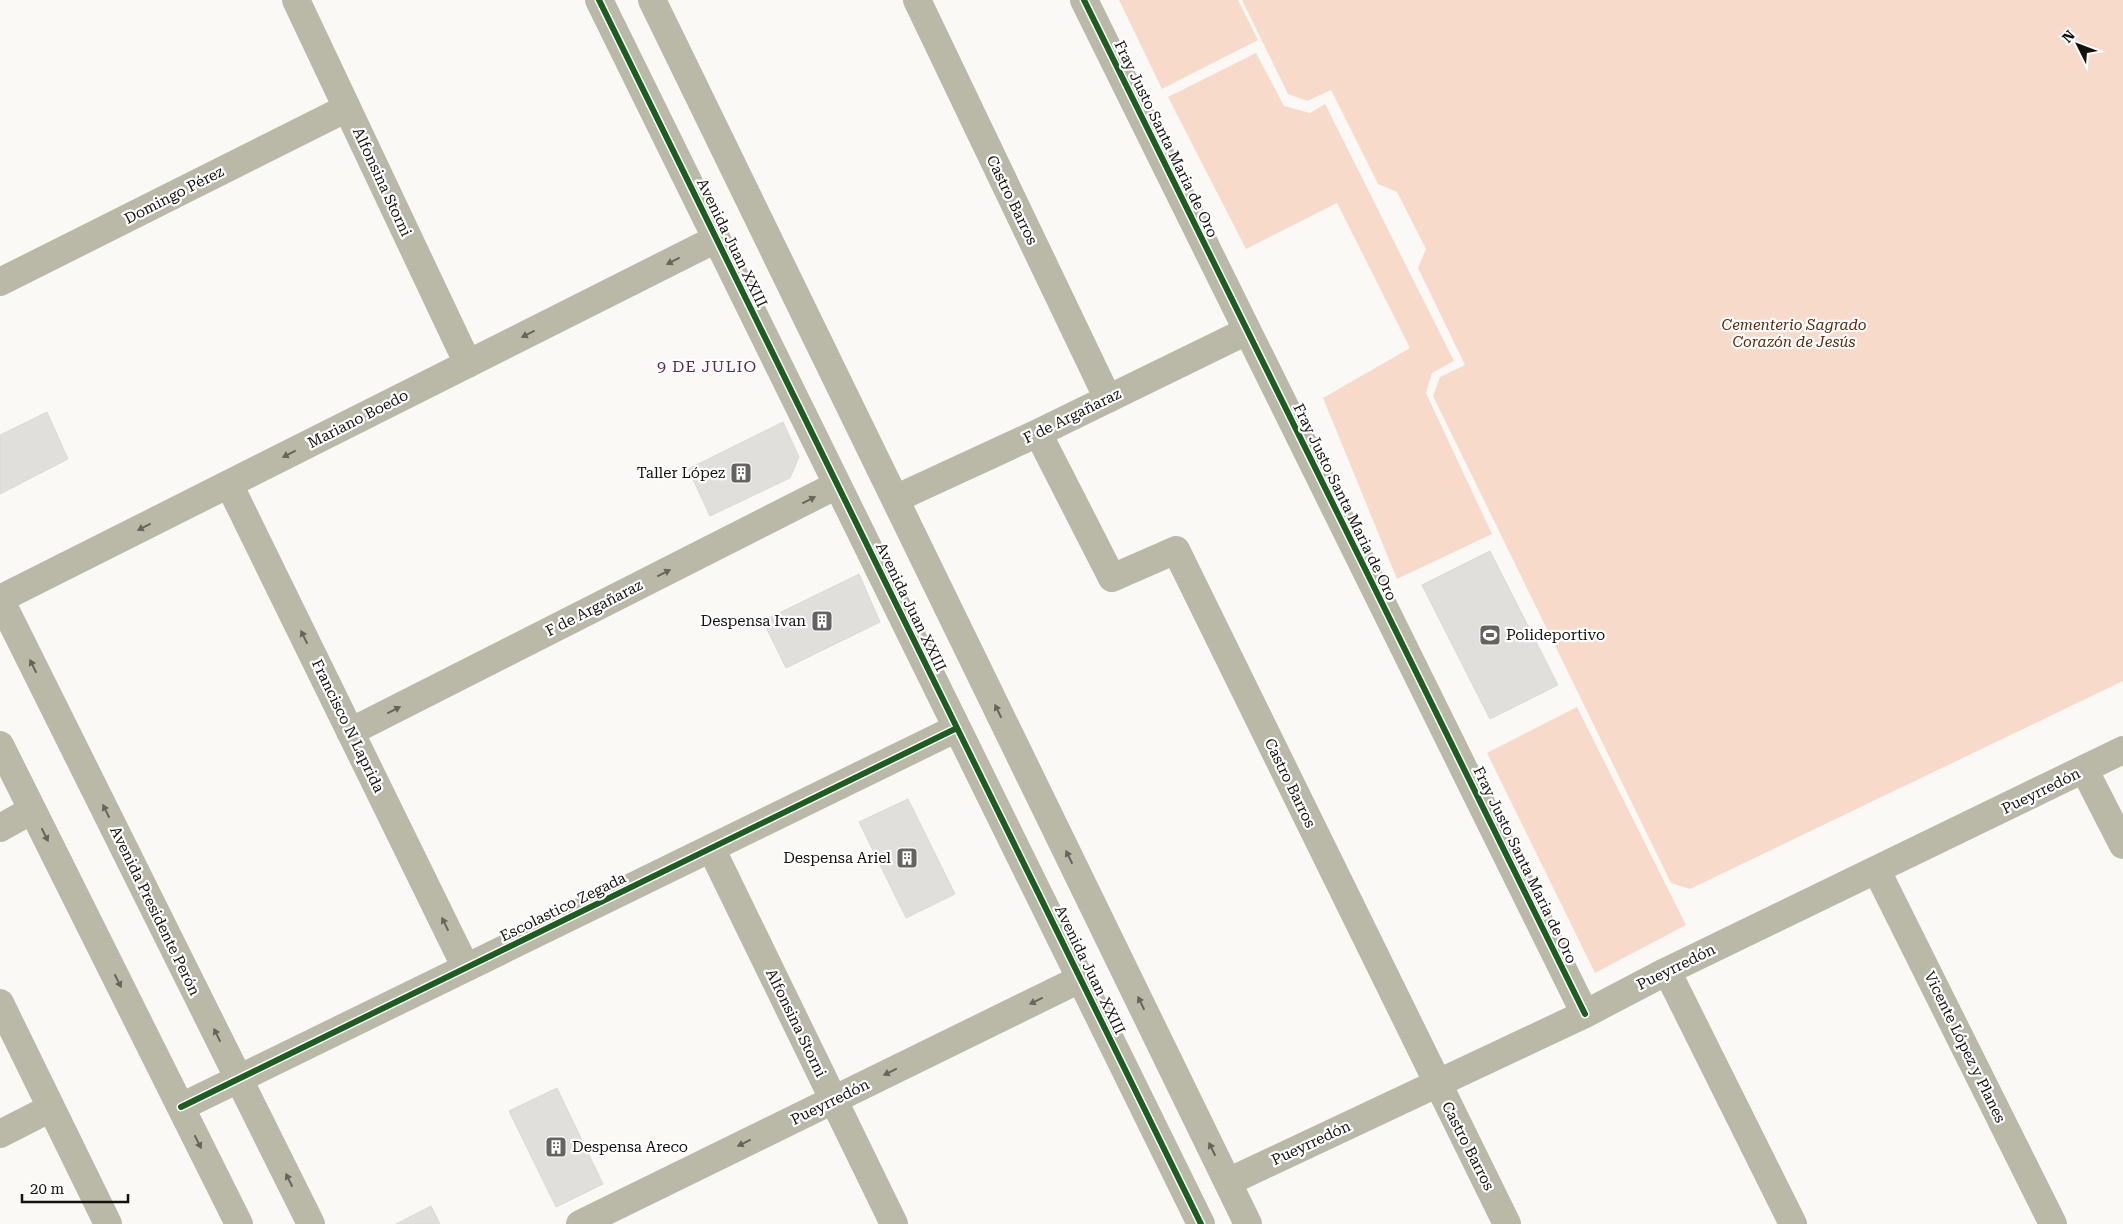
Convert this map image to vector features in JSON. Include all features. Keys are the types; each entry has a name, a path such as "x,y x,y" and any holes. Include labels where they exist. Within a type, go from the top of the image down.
{"street":[{"name":"Alfonsina Storni","path":"296,0 468,364"},
{"name":"Avenida Juan XXIII","path":"599,0 1201,1224"},
{"name":"Avenida Juan XXIII","path":"652,0 1248,1224"},
{"name":"Castro Barros","path":"916,0 1108,399"},
{"name":"Fray Justo Santa Maria de Oro","path":"1084,0 1585,1014"},
{"name":"Domingo Pérez","path":"0,282 347,108"},
{"name":"Mariano Boedo","path":"0,599 716,239"},
{"name":"F de Argañaraz","path":"895,499 1038,433 1247,331"},
{"name":"Castro Barros","path":"1038,433 1112,578 1176,550 1437,1085 1507,1224"},
{"name":"Francisco N Laprida","path":"229,484 466,968"},
{"name":"F de Argañaraz","path":"350,732 838,485"},
{"name":"Avenida Presidente Perón","path":"0,599 311,1224"},
{"name":"Escolastico Zegada","path":"181,1107 957,728"},
{"path":"0,745 239,1224"},
{"name":"Pueyrredón","path":"1228,1182 1585,1014 1667,971 1877,871 2123,750"},
{"path":"2084,769 2123,844"},
{"path":"0,828 32,810"},
{"name":"Alfonsina Storni","path":"711,848 894,1224"},
{"name":"Vicente López y Planes","path":"1877,871 2053,1224"},
{"path":"1667,971 1792,1224"},
{"name":"Pueyrredón","path":"582,1223 1080,979"},
{"path":"0,1003 108,1224"},
{"path":"0,1134 51,1108"}],"green space":[{"path":"1119,0 1238,0 1258,40 1162,89"},
{"name":"Cementerio Sagrado Corazón de Jesús","path":"1242,0 2123,0 2123,681 1690,889 1671,883 1433,396 1440,377 1465,365 1418,268 1426,249 1397,192 1378,184 1331,90 1307,101 1288,94"},
{"path":"1256,53 1284,106 1310,113 1325,104 1454,361 1432,373 1426,393 1492,534 1397,579 1323,398 1410,348 1337,203 1246,249 1168,97"},
{"path":"1577,707 1686,925 1595,973 1487,753"}],"building":[{"path":"47,412 68,459 0,494 0,435"},
{"name":"Taller López","path":"783,422 799,457 790,478 710,516 688,469"},
{"name":"Polideportivo","path":"1490,551 1558,685 1490,719 1422,585"},
{"name":"Despensa Ivan","path":"859,574 880,622 786,668 763,621"},
{"name":"Despensa Ariel","path":"908,799 955,894 906,918 859,822"},
{"name":"Despensa Areco","path":"557,1088 603,1184 556,1207 509,1111"},
{"path":"431,1206 440,1224 396,1224"}],"cycle path":[{"path":"599,0 1201,1224"},
{"path":"1084,0 1585,1014"},
{"path":"181,1107 957,728"}],"place":[{"name":"Taller López","path":"741,473"},
{"name":"Despensa Ivan","path":"822,621"},
{"name":"Polideportivo","path":"1490,635"},
{"name":"Despensa Ariel","path":"907,858"},
{"name":"Despensa Areco","path":"556,1147"}],"district":[{"name":"9 DE JULIO","path":"707,366"}]}
